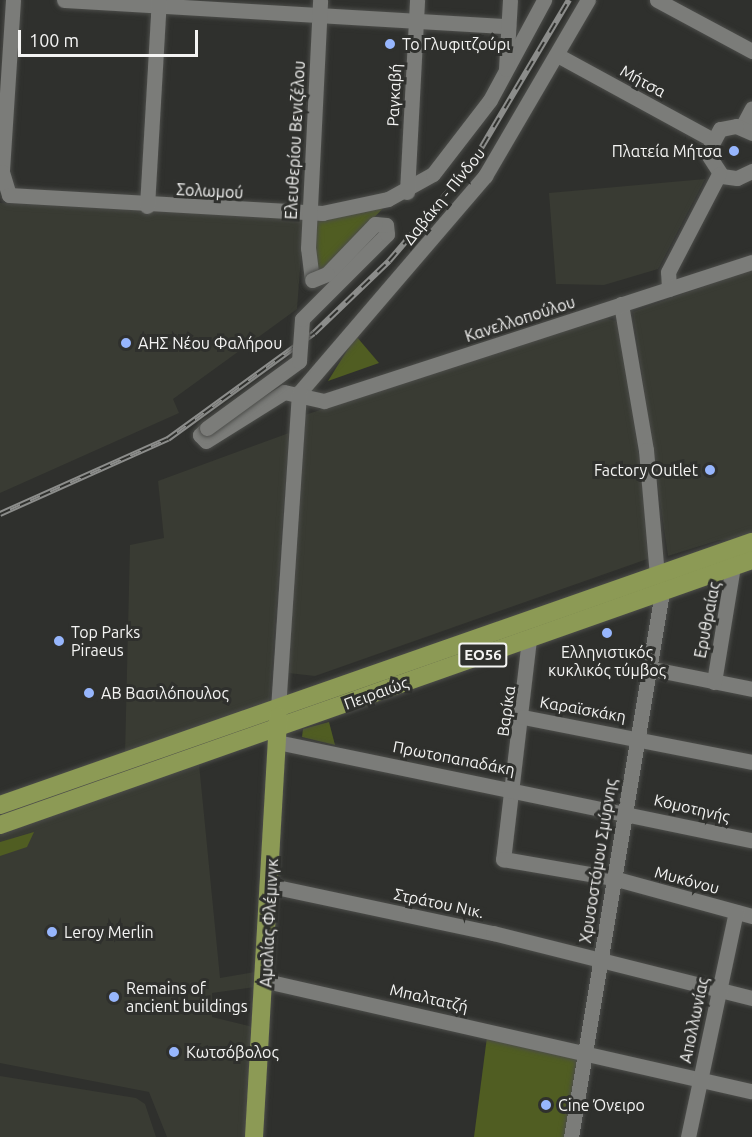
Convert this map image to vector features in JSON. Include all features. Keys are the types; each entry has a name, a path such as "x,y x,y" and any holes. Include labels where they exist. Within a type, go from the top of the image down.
{"main road":[{"name":"Πειραιώς","path":"0,825 277,735 529,639 752,542"},
{"name":"Πειραιώς","path":"0,805 278,709 660,583 752,560"},
{"name":"Αμαλίας Φλέμινγκ","path":"254,1137 266,981 278,709"}],"street":[{"name":"Σολωμού","path":"12,0 2,172 9,195 147,206 309,213 354,208 407,192"},
{"path":"64,0 320,7 416,20 508,26"},
{"name":"Ραγκαβή","path":"407,192 417,0"},
{"path":"506,74 510,0"},
{"path":"407,192 439,167 506,74 544,0"},
{"name":"Δαβάκη - Πίνδου","path":"299,393 464,203 559,56 588,0"},
{"path":"657,0 752,51"},
{"path":"147,206 159,3"},
{"name":"Ελευθερίου Βενιζέλου","path":"299,393 284,392 215,438 200,438 203,430 299,361 302,319 387,234 386,225 375,224 327,274 312,280 307,273 320,7"},
{"name":"Μήτσα","path":"559,56 711,139"},
{"path":"752,108 747,130 725,127 711,139 708,160 719,174 734,178 752,171"},
{"path":"669,289 668,272 719,174"},
{"name":"Κανελλοπούλου","path":"299,393 323,402 752,262"},
{"name":"Χρυσοστόμου Σμύρνης","path":"571,1137 660,583 646,450 621,304"},
{"path":"278,709 299,393"},
{"name":"Ερυθραίας","path":"714,681 734,566"},
{"name":"Βαρίκα","path":"503,859 523,717 529,639"},
{"path":"648,668 752,689"},
{"name":"Καραϊσκάκη","path":"523,717 636,737 752,762"},
{"name":"Πρωτοπαπαδάκη","path":"277,735 624,811"},
{"name":"Κομοτηνής","path":"624,811 752,840"},
{"name":"Μυκόνου","path":"503,859 613,878 752,916"},
{"name":"Στράτου Νικ.","path":"271,886 599,959 752,998"},
{"name":"Απολλωνίας","path":"688,1137 736,912"},
{"name":"Μπαλτατζή","path":"266,981 752,1091"}],"shaded area":[{"path":"705,179 658,269 604,285 556,284 549,193"},
{"name":"ΑΗΣ Νέου Φαλήρου","path":"0,203 304,217 297,309 173,399 179,413 0,493"},
{"path":"752,269 752,538 719,540 668,556 633,312"},
{"path":"600,317 616,321 621,329 653,557 315,676 288,673 299,422 305,415"},
{"path":"289,433 269,704 125,755 130,545 164,538 158,481"},
{"path":"199,764 220,978 255,972 255,987 212,993 212,1017 253,1027 245,1137 167,1137 149,1092 0,1063 0,834"},
{"path":"0,1076 136,1098 145,1104 156,1137 0,1137"}],"green space":[{"path":"385,206 321,274 313,268 317,219"},
{"path":"356,336 379,363 328,381"},
{"path":"329,722 335,745 302,737 303,729"},
{"path":"34,832 27,847 0,856 0,842"},
{"path":"487,1037 579,1058 567,1137 474,1137"}],"railway":[{"path":"0,514 168,439 314,333 389,261 471,165 569,0"}],"place":[{"name":"Το Γλυφιτζούρι","path":"390,44"},
{"name":"Πλατεία Μήτσα","path":"734,151"},
{"name":"ΑΗΣ Νέου Φαλήρου","path":"126,343"},
{"name":"Factory Outlet","path":"710,470"},
{"name":"Ελληνιστικός κυκλικός τύμβος","path":"607,633"},
{"name":"Top Parks Piraeus","path":"59,641"},
{"name":"ΑΒ Βασιλόπουλος","path":"89,693"},
{"name":"Leroy Merlin","path":"52,932"},
{"name":"Remains of ancient buildings","path":"114,997"},
{"name":"Κωτσόβολος","path":"174,1052"},
{"name":"Cine Όνειρο","path":"546,1105"}]}
